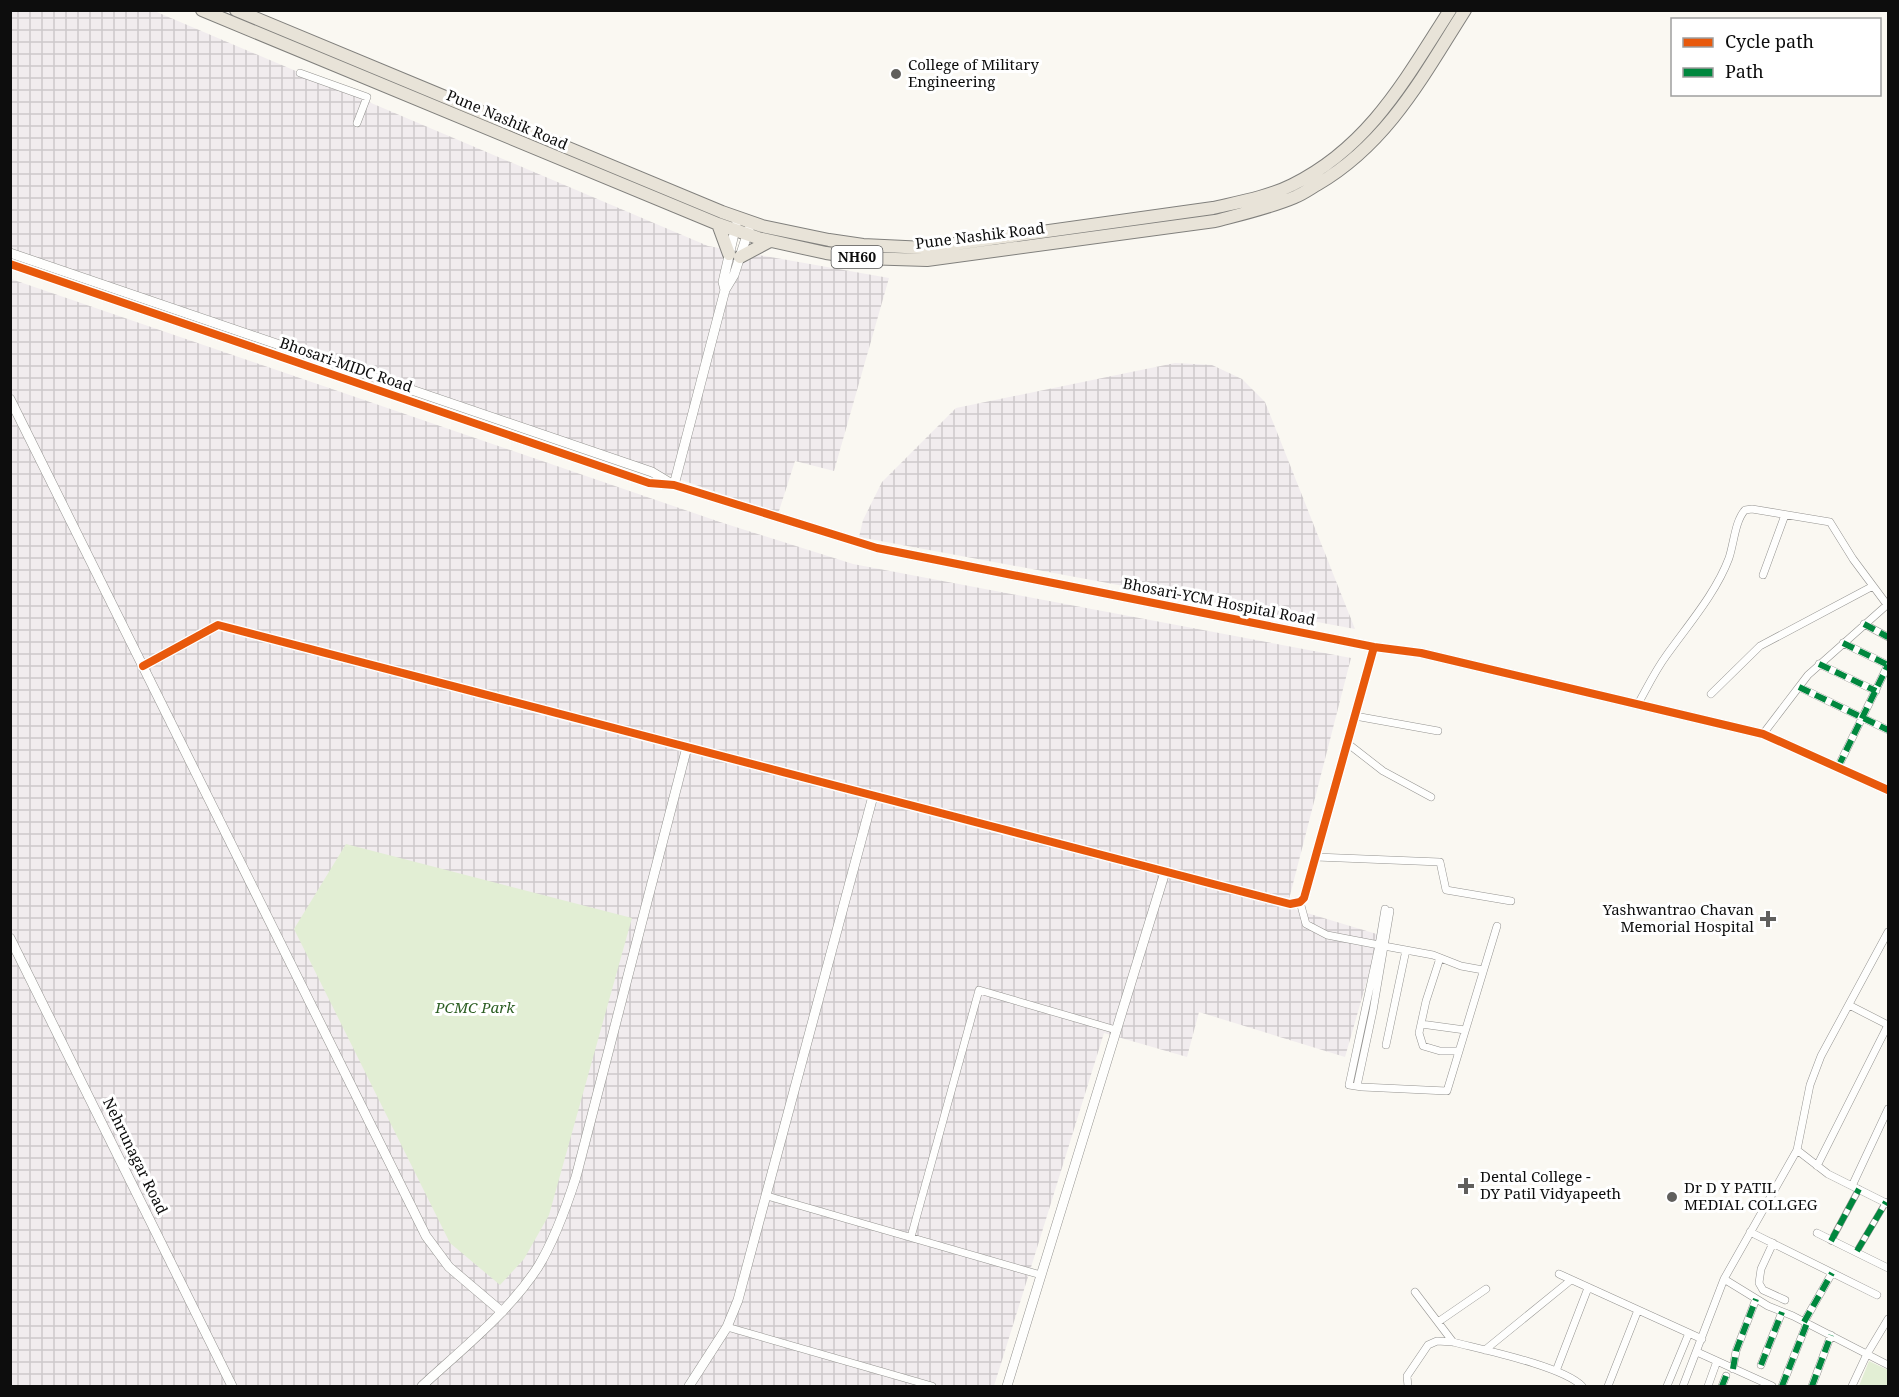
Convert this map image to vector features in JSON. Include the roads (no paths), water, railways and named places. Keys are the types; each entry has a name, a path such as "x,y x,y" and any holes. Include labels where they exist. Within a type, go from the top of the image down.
{"highway":[{"name":"Pune Nashik Road","path":"202,10 717,224 863,245 926,248 1213,208 1255,198 1291,185 1329,162 1356,141 1381,114 1450,10"},
{"name":"Pune Nashik Road","path":"236,10 743,226 770,241 862,258 927,260 1215,221 1259,210 1297,197 1337,173 1365,150 1390,123 1465,10"},
{"path":"717,224 734,255 770,241"}],"street":[{"path":"300,73 367,97 357,123"},
{"path":"674,485 725,290 723,282 743,226"},
{"name":"Bhosari-MIDC Road","path":"10,252 652,472 674,485"},
{"name":"Bhosari-MIDC Road","path":"10,264 649,483 674,485"},
{"path":"10,399 426,1236 449,1267 502,1312"},
{"name":"Bhosari-YCM Hospital Road","path":"674,485 877,548 1374,647 1421,653 1763,734 1888,790"},
{"path":"1638,704 1665,658 1696,615 1723,571 1745,510 1752,509 1830,522 1888,605 1808,675 1763,734"},
{"path":"1763,575 1785,515"},
{"path":"1711,694 1760,646 1873,586"},
{"path":"1864,624 1888,637"},
{"path":"143,666 218,625 1295,904 1304,898 1374,647"},
{"path":"1838,767 1888,665 1843,643"},
{"path":"1819,664 1876,691"},
{"path":"1799,687 1888,730"},
{"path":"1355,716 1438,731"},
{"path":"1347,743 1383,771 1431,797"},
{"path":"422,1386 502,1312 524,1286 549,1246 576,1177 687,747"},
{"path":"689,1386 727,1327 744,1282 873,796"},
{"path":"1316,857 1440,862 1446,890 1512,902"},
{"path":"1007,1386 1165,872"},
{"path":"1300,902 1306,924 1327,935 1406,950 1483,970"},
{"path":"1387,910 1382,945 1349,1085 1447,1090 1497,926"},
{"path":"1683,1386 1724,1279 1797,1150 1815,1070 1886,942 1888,932"},
{"name":"Nehrunagar Road","path":"10,938 232,1386"},
{"path":"1386,1045 1406,950"},
{"path":"1440,958 1426,1001 1419,1033 1423,1046 1440,1051 1459,1051"},
{"path":"911,1237 980,990 1116,1030"},
{"path":"1817,1166 1888,1025 1849,1005"},
{"path":"1421,1024 1465,1030"},
{"path":"1831,1240 1888,1109"},
{"path":"1797,1150 1817,1166 1888,1203 1857,1251"},
{"path":"767,1196 1041,1275"},
{"path":"1750,1232 1877,1295"},
{"path":"1816,1233 1888,1268"},
{"path":"1773,1243 1761,1269 1759,1283 1763,1290 1785,1300"},
{"path":"1782,1386 1806,1322 1832,1273"},
{"path":"1558,1274 1702,1339"},
{"path":"1724,1279 1756,1299 1888,1365"},
{"path":"1485,1350 1571,1280"},
{"path":"1437,1322 1485,1288"},
{"path":"1556,1371 1588,1288"},
{"path":"1415,1292 1453,1342"},
{"path":"1733,1369 1736,1351 1756,1299"},
{"path":"1608,1386 1638,1310"},
{"path":"1761,1365 1782,1312"},
{"path":"1852,1386 1867,1354 1888,1319"},
{"path":"727,1327 932,1386"},
{"path":"1667,1386 1689,1333"},
{"path":"1812,1386 1831,1335"},
{"path":"1408,1386 1407,1376 1428,1345 1437,1341 1453,1342 1485,1350 1556,1371 1577,1381 1582,1386"},
{"path":"1696,1352 1772,1386"},
{"path":"1708,1386 1717,1361"},
{"path":"1722,1386 1726,1376"}],"place":[{"name":"College of Military Engineering","path":"896,74"},
{"name":"Yashwantrao Chavan Memorial Hospital","path":"1768,919"},
{"name":"Dental College - DY Patil Vidyapeeth","path":"1466,1186"},
{"name":"Dr D Y PATIL MEDIAL COLLGEG","path":"1672,1197"}],"park label":[{"name":"PCMC Park","path":"475,1008"}]}
